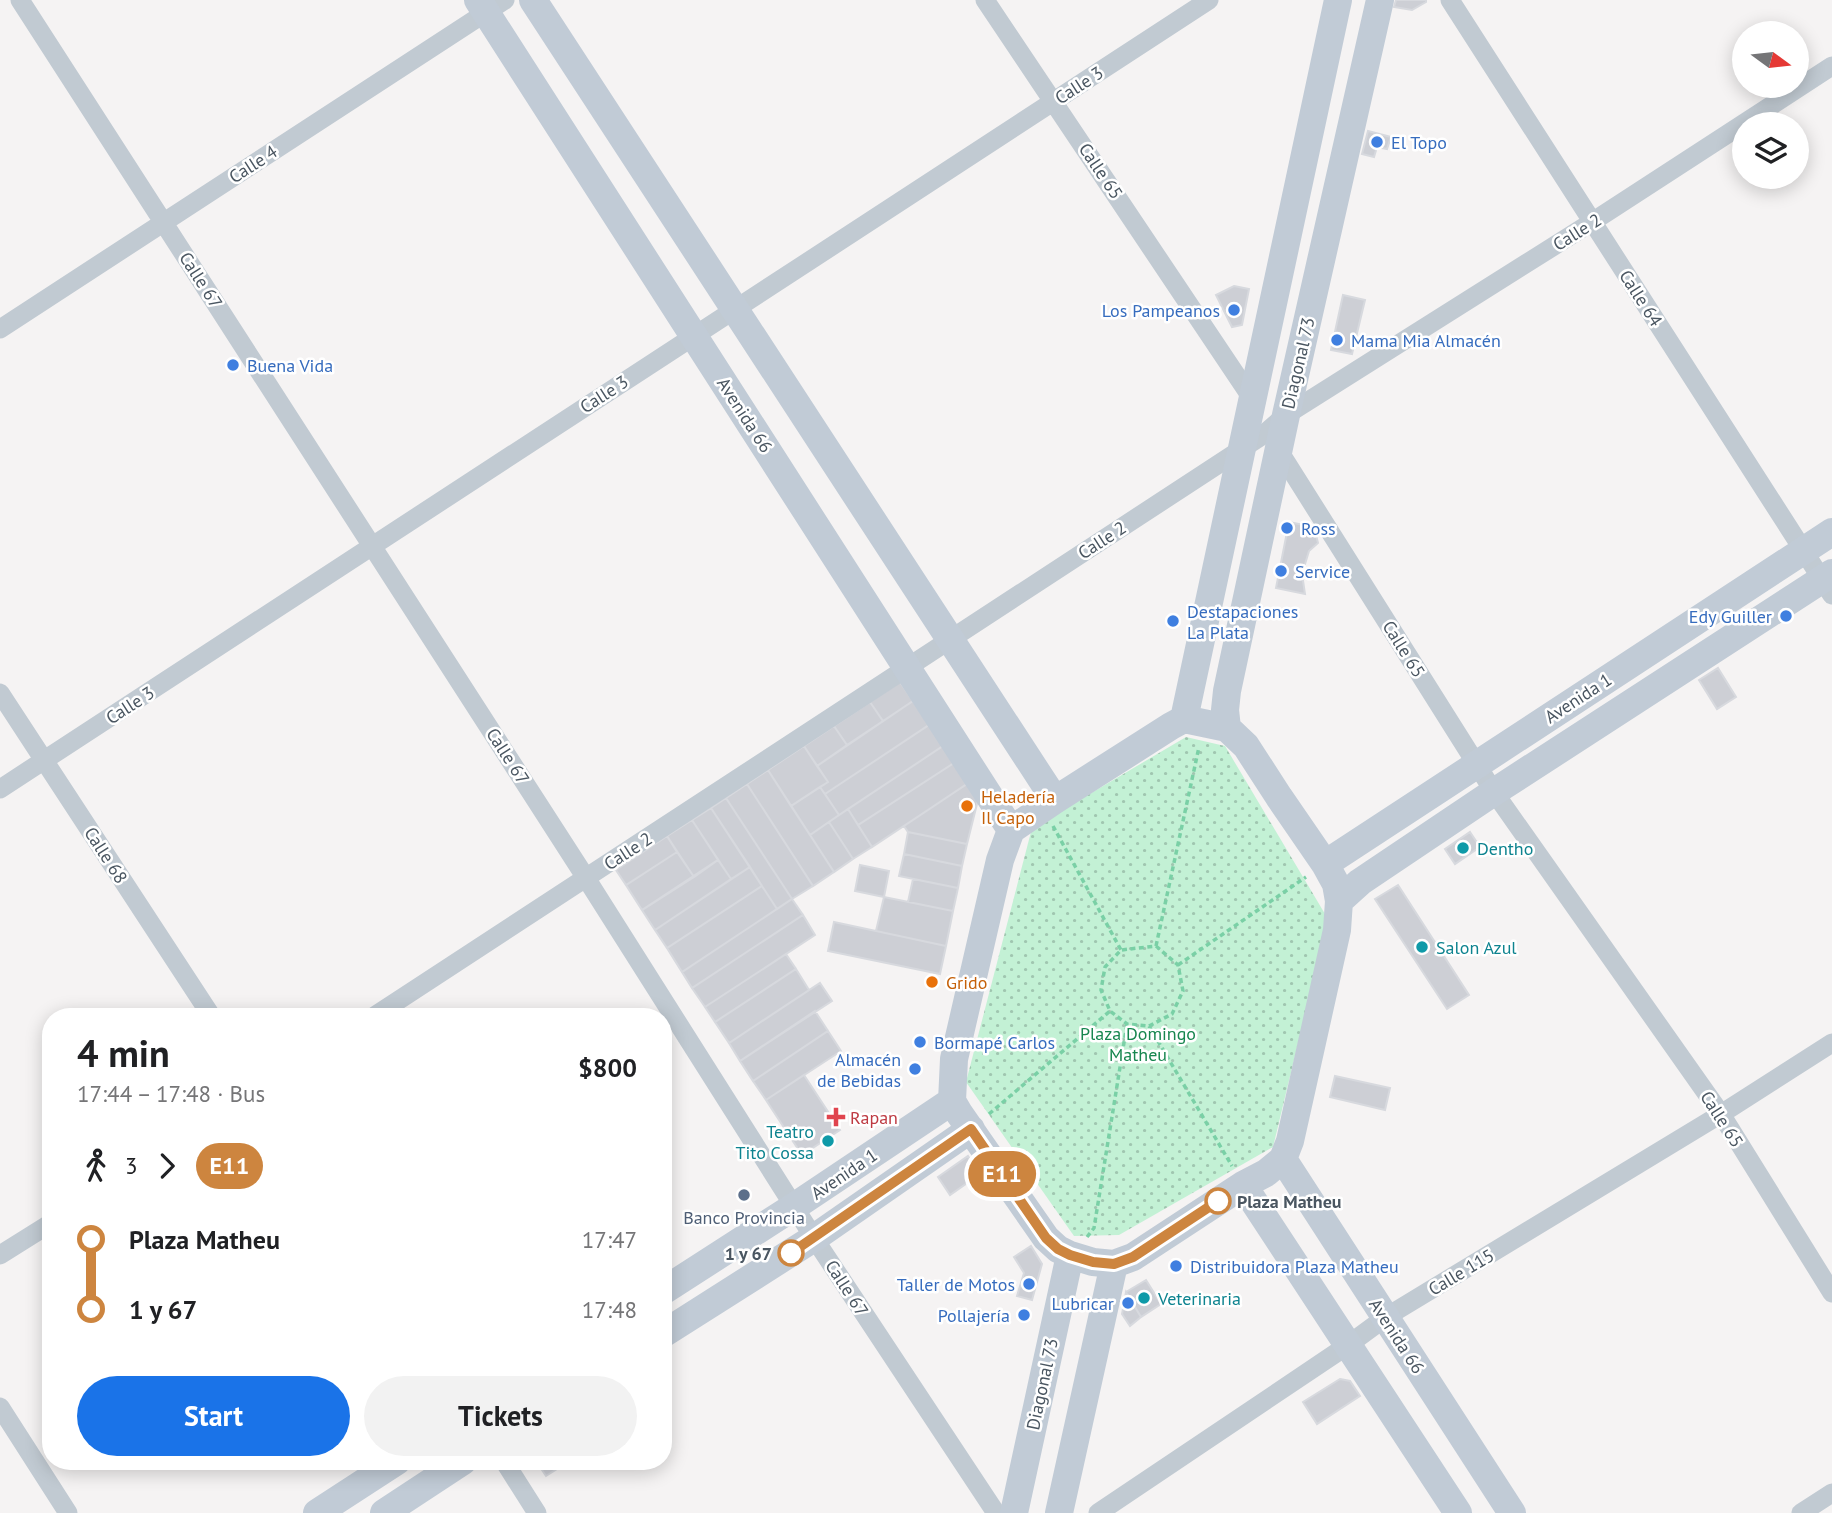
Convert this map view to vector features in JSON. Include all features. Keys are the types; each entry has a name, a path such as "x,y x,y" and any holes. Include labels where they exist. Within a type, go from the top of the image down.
{"main road":[{"path":"533,0 1055,800"},
{"name":"Diagonal 73","path":"1205,723 1242,448 1338,0"},
{"name":"Diagonal 73","path":"1205,723 1225,710 1278,432 1380,0"},
{"name":"Avenida 66","path":"490,4 694,336 1011,830"},
{"name":"Avenida 1","path":"1325,864 1832,533"},
{"name":"Avenida 1","path":"1339,901 1360,882 1494,792 1829,583"},
{"path":"1205,723 1246,746 1325,864 1336,884 1339,901 1337,930 1290,1141 1283,1159 1266,1173 1243,1185 1133,1257 1114,1264 1093,1262 1058,1249 1046,1238 971,1129 953,1101 954,1059 1000,860 1011,830 1171,726 1205,723"},
{"name":"Avenida 1","path":"672,1285 953,1101"},
{"name":"Avenida 1","path":"672,1328 814,1238 971,1129"},
{"name":"Avenida 66","path":"1283,1159 1512,1513"},
{"path":"1243,1185 1458,1513"},
{"name":"Diagonal 73","path":"1014,1513 1070,1255"},
{"path":"1059,1513 1114,1264"},
{"path":"317,1513 383,1470"},
{"path":"384,1513 449,1470"}],"street":[{"name":"Calle 67","path":"20,0 669,1008"},
{"name":"Calle 65","path":"985,0 1253,399 1278,432 1494,792 1721,1114 1832,1293"},
{"name":"Calle 3","path":"0,789 1209,0"},
{"name":"Calle 64","path":"1450,0 1804,551 1829,583"},
{"name":"Calle 4","path":"0,329 490,4"},
{"name":"Calle 2","path":"387,1008 1242,448 1278,432 1592,222 1832,66"},
{"name":"Calle 68","path":"0,693 206,1008"},
{"name":"Calle 67","path":"672,1013 814,1238 996,1513"},
{"name":"Calle 115","path":"1098,1513 1348,1345 1385,1317 1721,1114 1832,1043"},
{"path":"0,1255 42,1229"},
{"path":"0,1407 68,1513"},
{"path":"510,1470 537,1513"},
{"path":"1801,1513 1832,1493"}],"path":[{"path":"1156,946 1205,723"},
{"path":"1055,800 1052,824 1121,950"},
{"path":"1178,965 1325,864"},
{"path":"1156,946 1178,965 1183,991 1172,1014 1149,1026 1127,1024 1110,1011 1101,990 1105,967 1121,950 1156,946"},
{"path":"971,1129 1110,1011"},
{"path":"1070,1255 1094,1228 1127,1024"},
{"path":"1149,1026 1243,1185"}],"green space":[{"name":"Plaza Domingo Matheu","path":"1186,737 1225,746 1328,919 1273,1147 1119,1235 1074,1236 966,1082 1032,828"}],"building":[{"path":"1396,0 1426,2 1412,10 1394,7"},
{"name":"El Topo","path":"1368,131 1391,137 1387,149 1377,147 1374,157 1362,154"},
{"name":"Los Pampeanos","path":"1234,286 1249,289 1242,325 1232,327 1216,295"},
{"path":"1343,295 1365,300 1352,354 1331,350"},
{"path":"1289,522 1314,527 1318,543 1309,551 1302,574 1305,594 1276,588"},
{"path":"1718,668 1736,697 1717,709 1699,680"},
{"path":"900,682 913,701 883,721 870,702"},
{"path":"913,701 929,725 825,794 820,787 828,782 817,766"},
{"path":"870,702 883,721 847,745 834,726"},
{"path":"929,725 943,746 839,815 825,794"},
{"path":"834,726 847,745 817,766 804,746"},
{"path":"804,746 828,782 791,806 768,770"},
{"path":"943,746 954,763 858,825 848,809"},
{"path":"954,763 967,784 872,847 858,825"},
{"path":"768,770 834,872 813,886 747,784"},
{"path":"747,784 813,886 792,899 726,798"},
{"path":"967,784 978,800 967,844 908,832 904,826"},
{"path":"820,787 839,815 810,835 791,806"},
{"path":"726,798 792,899 777,909 711,808"},
{"path":"711,808 750,867 731,879 692,820"},
{"path":"848,809 872,847 853,859 829,822"},
{"path":"692,820 718,860 694,877 667,836"},
{"path":"829,822 853,859 834,872 810,835"},
{"path":"908,832 967,844 962,866 904,854"},
{"name":"Dentho","path":"1470,832 1480,847 1455,864 1445,849"},
{"path":"667,836 677,852 626,885 616,870"},
{"path":"677,852 694,877 642,910 626,885"},
{"path":"904,854 962,866 958,888 899,876"},
{"path":"718,860 731,879 655,930 642,910"},
{"path":"860,865 889,871 884,897 855,891"},
{"path":"750,867 762,886 667,948 655,930"},
{"path":"913,879 958,888 953,911 908,902"},
{"name":"Salon Azul","path":"1398,885 1469,995 1447,1009 1375,899"},
{"path":"762,886 777,909 682,972 667,948"},
{"path":"884,897 953,911 946,946 876,931"},
{"path":"792,899 803,915 692,988 682,972"},
{"path":"803,915 815,935 705,1007 692,988"},
{"path":"834,922 946,946 940,974 828,951"},
{"path":"786,954 796,969 715,1022 705,1007"},
{"path":"796,969 809,990 729,1043 715,1022"},
{"path":"820,983 832,1001 740,1061 729,1043"},
{"path":"815,1011 828,1031 753,1081 740,1061"},
{"path":"828,1031 841,1051 766,1100 753,1081"},
{"path":"804,1075 840,1130 802,1155 766,1100"},
{"path":"1335,1076 1390,1088 1385,1110 1330,1097"},
{"path":"968,1156 980,1174 950,1195 938,1177"},
{"name":"Taller de Motos","path":"1031,1246 1042,1264 1032,1300 1017,1296 1024,1273 1014,1257"},
{"name":"Veterinaria","path":"1146,1280 1161,1304 1141,1317 1126,1292"},
{"name":"Lubricar","path":"1126,1292 1141,1317 1130,1326 1122,1314"},
{"path":"1340,1379 1350,1381 1360,1396 1317,1424 1303,1402"},
{"path":"542,1470 556,1470 546,1476"}],"bus line":[{"name":"E11","path":"791,1253 971,1129 1046,1238 1058,1249 1093,1262 1114,1264 1133,1257 1218,1201"}],"place":[{"name":"El Topo","path":"1377,142"},
{"name":"Los Pampeanos","path":"1234,310"},
{"name":"Mama Mia Almacén","path":"1337,340"},
{"name":"Buena Vida","path":"233,365"},
{"name":"Ross","path":"1287,528"},
{"name":"Service","path":"1281,571"},
{"name":"Edy Guiller","path":"1786,616"},
{"name":"Destapaciones La Plata","path":"1173,621"},
{"name":"Heladería Il Capo","path":"967,806"},
{"name":"Dentho","path":"1463,848"},
{"name":"Salon Azul","path":"1422,947"},
{"name":"Grido","path":"932,982"},
{"name":"Bormapé Carlos","path":"920,1042"},
{"name":"Almacén de Bebidas","path":"915,1069"},
{"name":"Rapan","path":"836,1117"},
{"name":"Teatro Tito Cossa","path":"828,1141"},
{"name":"Banco Provincia","path":"744,1195"},
{"name":"Plaza Matheu","path":"1218,1201"},
{"name":"1 y 67","path":"791,1253"},
{"name":"Distribuidora Plaza Matheu","path":"1176,1266"},
{"name":"Taller de Motos","path":"1029,1284"},
{"name":"Veterinaria","path":"1144,1298"},
{"name":"Lubricar","path":"1128,1303"},
{"name":"Pollajería","path":"1024,1315"}]}
